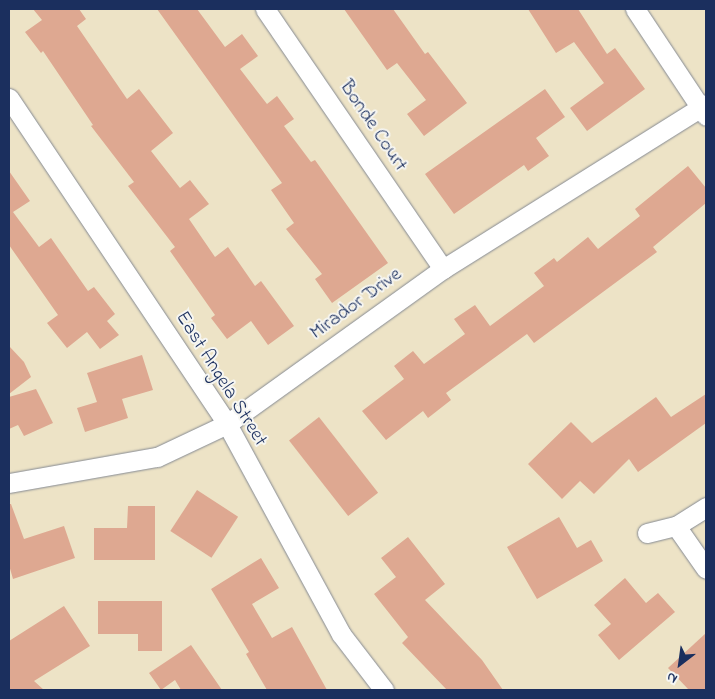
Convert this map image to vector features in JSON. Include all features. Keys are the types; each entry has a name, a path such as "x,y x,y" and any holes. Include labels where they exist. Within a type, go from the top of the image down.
{"street":[{"name":"Bonde Court","path":"265,9 443,269"},
{"path":"635,9 705,109"},
{"name":"East Angela Street","path":"9,98 227,424 342,634 384,690"},
{"name":"Mirador Drive","path":"9,483 157,457 227,424 443,269 705,109"},
{"path":"647,533 676,526 706,506"},
{"path":"676,526 706,569"}],"building":[{"path":"33,9 79,9 86,19 77,26 127,99 139,89 173,133 151,151 180,188 190,180 209,204 189,219 215,257 228,247 255,286 261,281 294,326 268,345 251,321 227,339 211,318 215,315 170,251 175,247 128,186 134,182 91,126 93,125 43,51 41,53 25,32 42,20"},
{"path":"157,9 197,9 225,47 242,34 258,56 240,69 267,104 277,96 294,119 284,126 311,162 315,160 388,263 332,303 315,279 322,274 286,229 294,223 271,190 282,183"},
{"path":"344,9 393,9 425,54 428,52 467,103 424,136 407,114 426,100 397,63 387,70"},
{"path":"528,9 578,9 607,54 615,48 645,89 587,131 570,108 604,83 574,42 556,53"},
{"path":"545,89 565,117 536,138 549,156 528,171 524,165 454,214 425,174"},
{"path":"688,166 706,188 706,203 653,247 657,252 534,343 527,334 446,393 451,400 428,418 423,411 386,440 362,411 404,379 394,366 413,351 424,364 465,334 454,319 475,305 490,326 544,286 534,273 554,258 557,262 588,237 598,249 640,216 635,209"},
{"path":"9,171 30,201 13,212 39,247 51,238 88,291 94,287 115,314 107,321 119,335 100,349 87,332 67,348 47,323 58,315 9,245"},
{"path":"9,346 24,362 31,377 9,394"},
{"path":"142,355 153,390 122,399 128,418 85,432 77,408 97,402 87,373"},
{"path":"36,389 53,423 24,436 18,425 9,429 9,397"},
{"path":"706,394 706,423 638,472 629,459 594,494 580,481 562,499 528,464 571,422 592,443 656,397 671,417"},
{"path":"319,417 378,493 348,516 289,440"},
{"path":"197,490 238,517 211,558 170,531"},
{"path":"9,504 11,504 24,539 64,526 75,558 13,579 9,565"},
{"path":"128,506 155,506 155,560 94,560 94,528 127,528"},
{"path":"559,517 577,548 591,540 603,561 537,599 507,547"},
{"path":"408,537 445,584 425,600 482,660 503,690 447,690 402,643 408,637 374,594 396,577 381,558"},
{"path":"261,558 279,588 252,604 272,638 292,627 327,690 267,690 246,654 249,652 211,589"},
{"path":"625,578 646,603 658,593 675,612 619,660 598,635 611,624 594,605"},
{"path":"98,601 162,601 162,651 138,651 138,634 98,634"},
{"path":"64,606 90,646 34,681 44,690 9,690 9,641"},
{"path":"706,633 706,690 689,690 668,668"},
{"path":"191,645 222,690 181,690 175,680 161,690 149,673"}]}
